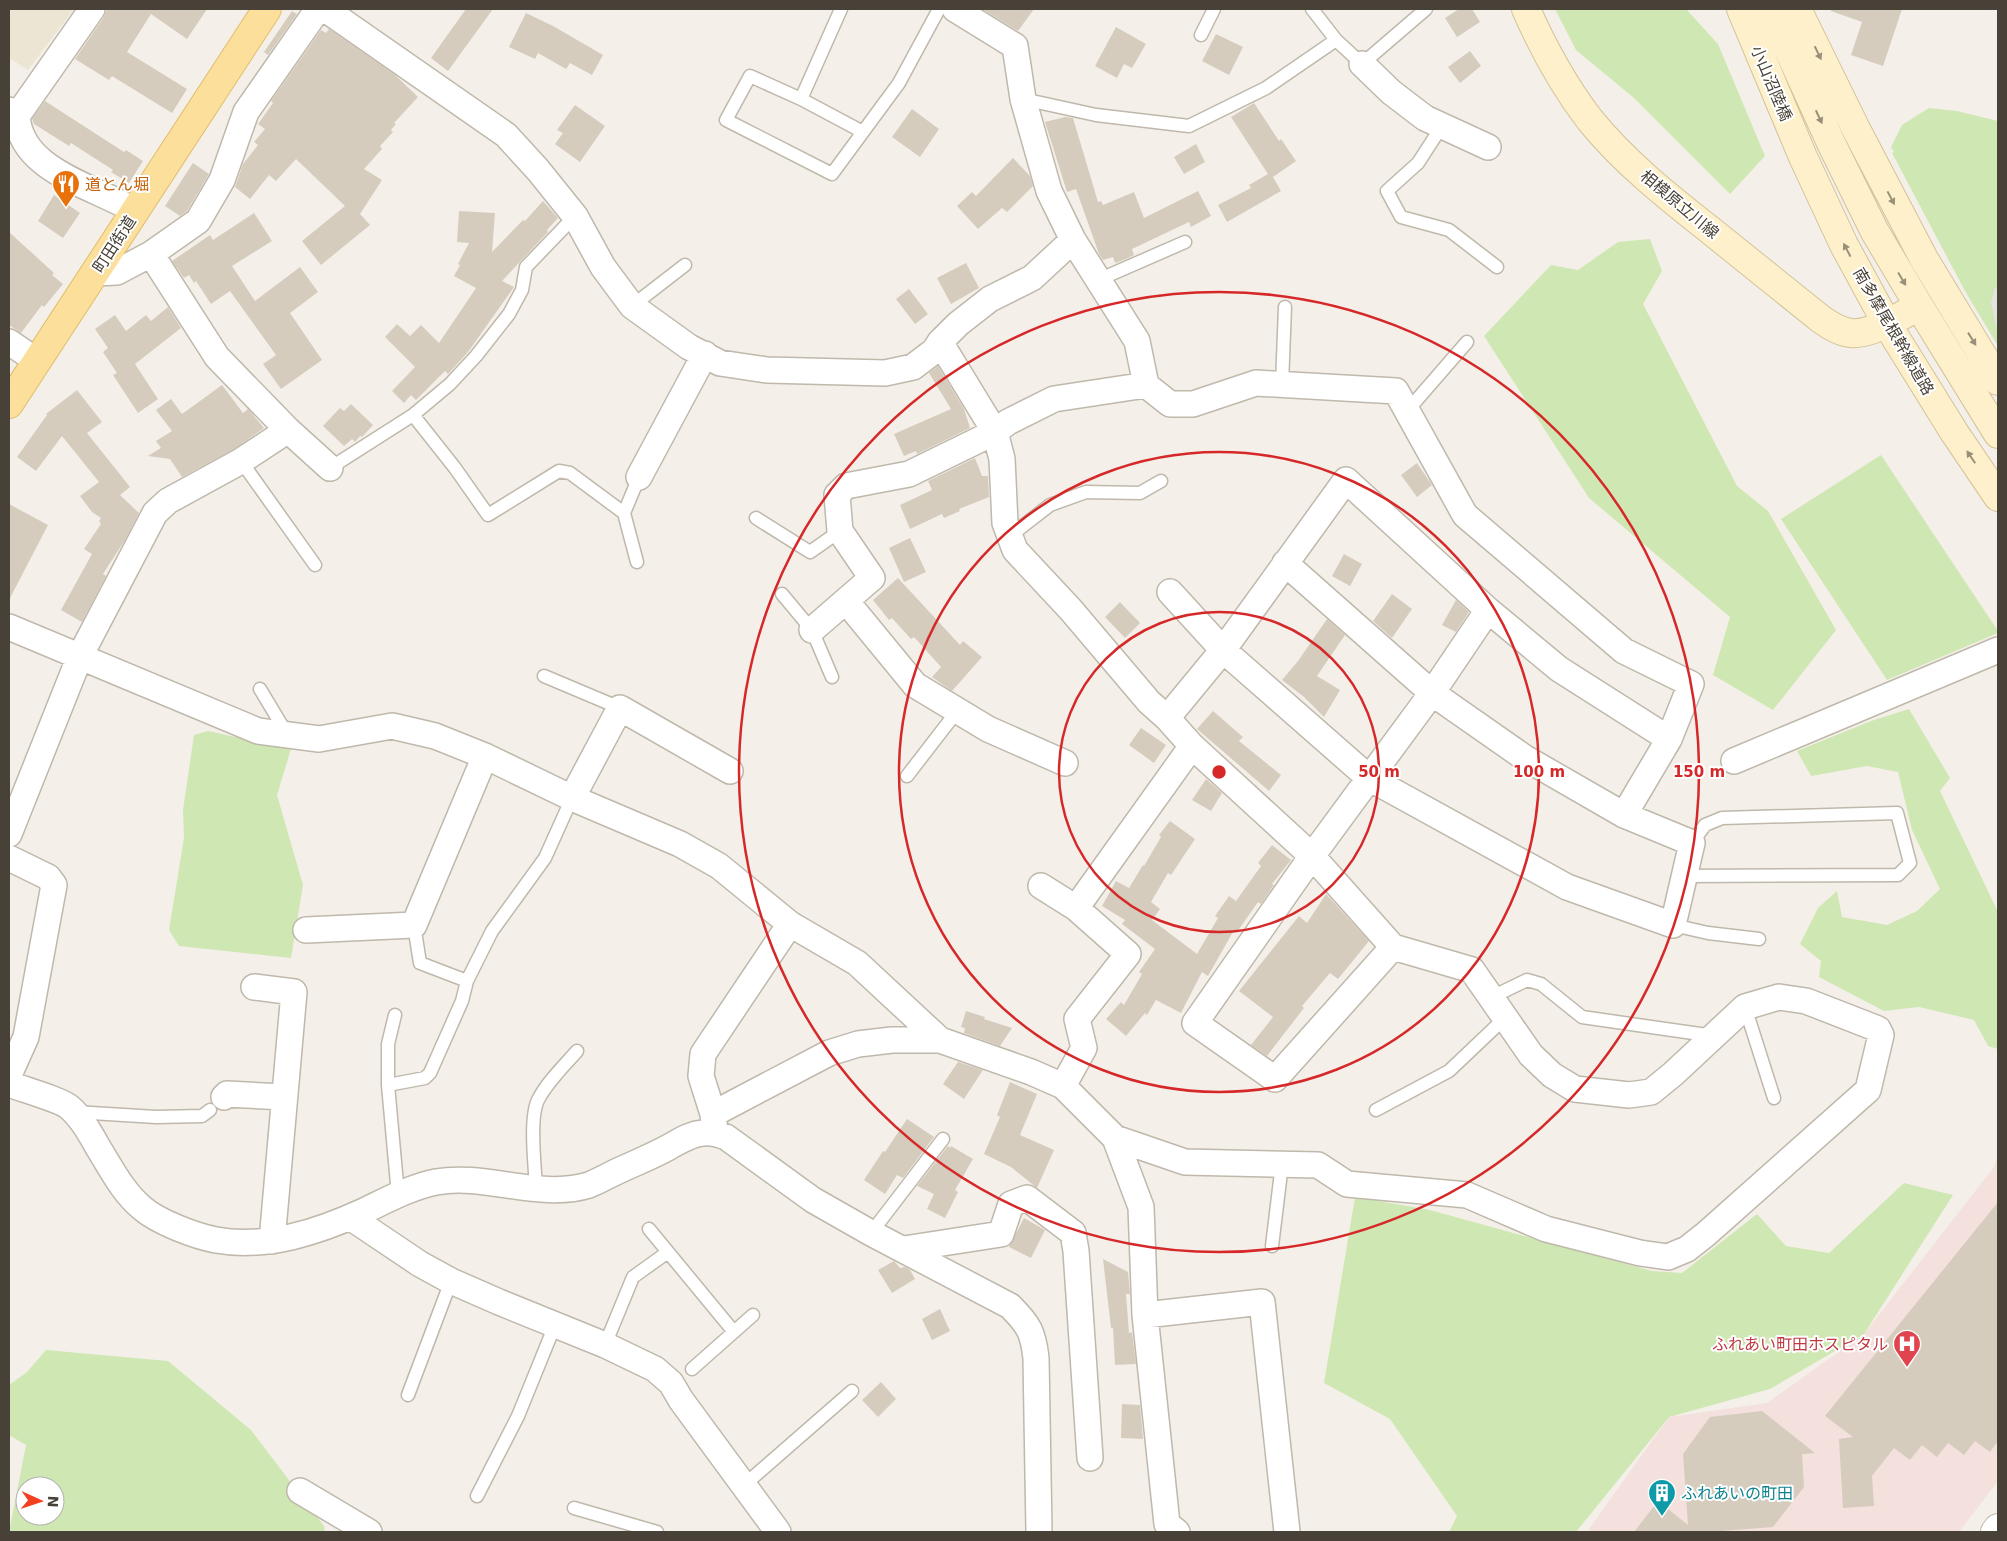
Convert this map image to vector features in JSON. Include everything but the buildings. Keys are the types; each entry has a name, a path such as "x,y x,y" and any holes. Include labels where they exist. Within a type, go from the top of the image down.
{"main road":[{"name":"町田街道","path":"9,404 267,9"},
{"name":"相模原立川線","path":"1526,9 1553,65 1591,121 1624,156 1682,208 1822,320 1836,329 1854,333 1887,324 1919,306"},
{"name":"小山沼陸橋","path":"1741,9 1803,157"},
{"name":"小山沼陸橋","path":"1770,9 1831,143"},
{"path":"1797,9 1856,130 1924,259 1998,381"},
{"name":"南多摩尾根幹線道路","path":"1831,143 1875,232 1998,434"},
{"name":"南多摩尾根幹線道路","path":"1803,157 1844,245 1887,324 1954,432 1998,497"}],"street":[{"path":"92,9 13,113 25,141 40,161 55,171 135,211"},
{"path":"95,273 116,272 150,254 198,221 222,180 246,112 318,9"},
{"path":"324,9 506,134 575,216 603,267 632,306 689,347 720,362 767,370 885,374 913,367 990,299 1032,278 1073,240"},
{"path":"955,9 1015,46 1024,99 1049,191 1073,240 1137,341 1146,385 1170,404 1193,404 1256,383 1396,391 1465,515 1624,651 1691,684 1669,739 1624,815"},
{"path":"1362,64 1391,92 1425,118 1488,147"},
{"path":"150,254 217,357 288,430 330,468"},
{"path":"9,342 36,361"},
{"path":"940,342 995,432 1002,459 1005,523 1015,550 1071,610 1149,702 1167,718 1192,746 1312,856 1393,947 1472,970 1531,1055 1552,1075 1575,1089 1629,1095 1651,1092 1745,1007 1779,997 1806,1001 1878,1029 1881,1035 1868,1090 1706,1234 1687,1249 1668,1257 1640,1254 1546,1228 1467,1195 1347,1184 1318,1165 1185,1162 1115,1138"},
{"path":"640,477 704,354"},
{"path":"812,630 872,578 840,531 837,495 846,486 909,474 995,432 1008,422 1054,400 1146,385"},
{"path":"9,834 80,656 155,513 168,501 241,461 288,430"},
{"path":"1167,718 1223,650 1346,480 1488,610 1559,669 1669,739"},
{"path":"1170,592 1223,650 1369,778 1567,887 1673,925 1692,843 1624,815 1525,758 1432,693 1285,563"},
{"path":"846,601 915,685 988,729 1065,763"},
{"path":"1393,947 1275,1079 1195,1023 1312,856 1432,693 1488,610"},
{"path":"9,627 258,731 319,738 392,726 435,736 485,756 572,798 680,844 719,866 790,924 857,963 940,1040"},
{"path":"1734,761 1998,650"},
{"path":"572,798 620,708 730,771"},
{"path":"1076,908 1192,746"},
{"path":"306,930 414,924 485,756"},
{"path":"9,858 48,877 54,884 26,1036 9,1075"},
{"path":"1041,886 1076,908 1128,954 1077,1019 1084,1048 1063,1086"},
{"path":"790,924 703,1054 701,1076 714,1124 726,1136 813,1200 871,1233 1010,1306 1022,1319 1033,1337 1036,1358 1039,1532"},
{"path":"254,987 294,992 272,1241"},
{"path":"9,1084 66,1104 74,1112 124,1188 143,1209 170,1224 213,1239 238,1243 272,1241 292,1237 350,1217 398,1195 436,1182 469,1181 536,1188 588,1185 669,1148 685,1138 702,1133 828,1052 858,1044 892,1040 940,1040 1031,1072 1063,1086 1115,1138 1141,1207 1144,1315 1167,1524 1177,1532"},
{"path":"217,1104 227,1094 284,1097"},
{"path":"904,1249 1001,1234 1011,1204 1027,1198 1073,1233 1076,1251 1090,1458"},
{"path":"350,1217 420,1264 451,1281 605,1345 655,1369 671,1383 681,1400 778,1532"},
{"path":"1144,1315 1262,1302 1286,1532"},
{"path":"300,1491 369,1532"},
{"path":"1995,1532 1998,1528"}],"lane":[{"path":"801,99 841,9"},
{"path":"863,132 801,99 750,76 726,120 832,174 863,132 899,83 939,9"},
{"path":"1201,35 1214,9"},
{"path":"1312,9 1336,40 1362,64 1425,9"},
{"path":"1024,99 1096,115 1189,126 1266,88 1336,40"},
{"path":"1442,126 1418,163 1387,191 1401,217 1449,230 1497,267"},
{"path":"330,468 413,415 450,384 476,356 509,314 522,290 526,267 575,216"},
{"path":"1098,280 1185,242"},
{"path":"632,306 685,265"},
{"path":"1282,384 1286,307"},
{"path":"1408,410 1467,342"},
{"path":"413,415 455,468 488,515 559,471 570,473 624,513 638,562"},
{"path":"241,461 315,565"},
{"path":"624,513 640,477"},
{"path":"1010,536 1050,505 1086,492 1140,493 1161,481"},
{"path":"756,518 810,552 840,531"},
{"path":"782,594 812,630 832,677"},
{"path":"544,676 620,708"},
{"path":"260,689 287,734"},
{"path":"907,776 958,710"},
{"path":"388,1085 425,1078 430,1073 462,1001 467,981 492,931 544,858 572,798"},
{"path":"1683,876 1898,875 1910,862 1898,813 1722,818 1705,825 1692,843"},
{"path":"414,924 420,963 467,981"},
{"path":"1673,925 1708,933 1759,939"},
{"path":"1492,997 1527,980 1541,984 1582,1017 1714,1036"},
{"path":"1745,1007 1774,1098"},
{"path":"395,1015 388,1044 388,1085 398,1195"},
{"path":"1376,1110 1449,1071 1506,1017"},
{"path":"536,1188 534,1118 538,1101 546,1088 577,1051"},
{"path":"74,1112 156,1117 202,1116 217,1104"},
{"path":"871,1233 943,1139"},
{"path":"1272,1246 1282,1164"},
{"path":"650,1229 734,1332"},
{"path":"605,1345 633,1277 668,1252"},
{"path":"408,1395 451,1281"},
{"path":"692,1369 753,1315"},
{"path":"477,1496 518,1416 555,1325"},
{"path":"743,1486 852,1391"},
{"path":"574,1508 657,1532"}],"shaded area":[{"path":"9,9 74,9 28,70 9,58"},
{"path":"1995,288 1998,288 1998,334 1991,303"},
{"name":"ふれあい町田ホスピタル","path":"1998,1154 1998,1481 1959,1532 1587,1532 1669,1417 1767,1403 1864,1334 1994,1167"}],"green space":[{"path":"1555,9 1686,9 1718,44 1765,156 1730,194 1634,98 1576,50"},
{"path":"1929,108 1957,111 1998,121 1998,346 1965,291 1892,153 1894,152 1891,147 1902,125"},
{"path":"1650,239 1662,271 1643,304 1737,486 1768,511 1836,630 1773,710 1713,675 1730,617 1589,498 1484,336 1551,265 1578,270 1618,242"},
{"path":"1881,455 1998,631 1998,633 1887,680 1781,519"},
{"path":"1909,709 1950,778 1940,791 1998,912 1998,1049 1988,1046 1974,1020 1919,1007 1884,1011 1819,977 1821,961 1800,944 1818,908 1837,891 1842,917 1887,925 1917,911 1940,889 1912,830 1898,772 1867,766 1811,776 1797,751 1871,721"},
{"path":"208,731 291,749 277,795 303,885 291,958 179,946 169,930 184,838 183,810 194,735"},
{"path":"1904,1183 1953,1195 1864,1334 1770,1389 1669,1417 1576,1532 1449,1532 1457,1516 1390,1419 1324,1383 1355,1197 1430,1210 1652,1271 1682,1273 1757,1214 1786,1246 1829,1253"},
{"path":"46,1350 168,1361 251,1430 324,1526 325,1532 9,1532 15,1501 15,1526 65,1526 65,1476 20,1476 26,1445 9,1435 9,1385 27,1372"}],"place":[{"name":"道とん堀","path":"66,208"},
{"name":"ふれあい町田ホスピタル","path":"1907,1368"},
{"name":"ふれあいの町田","path":"1662,1517"}]}
